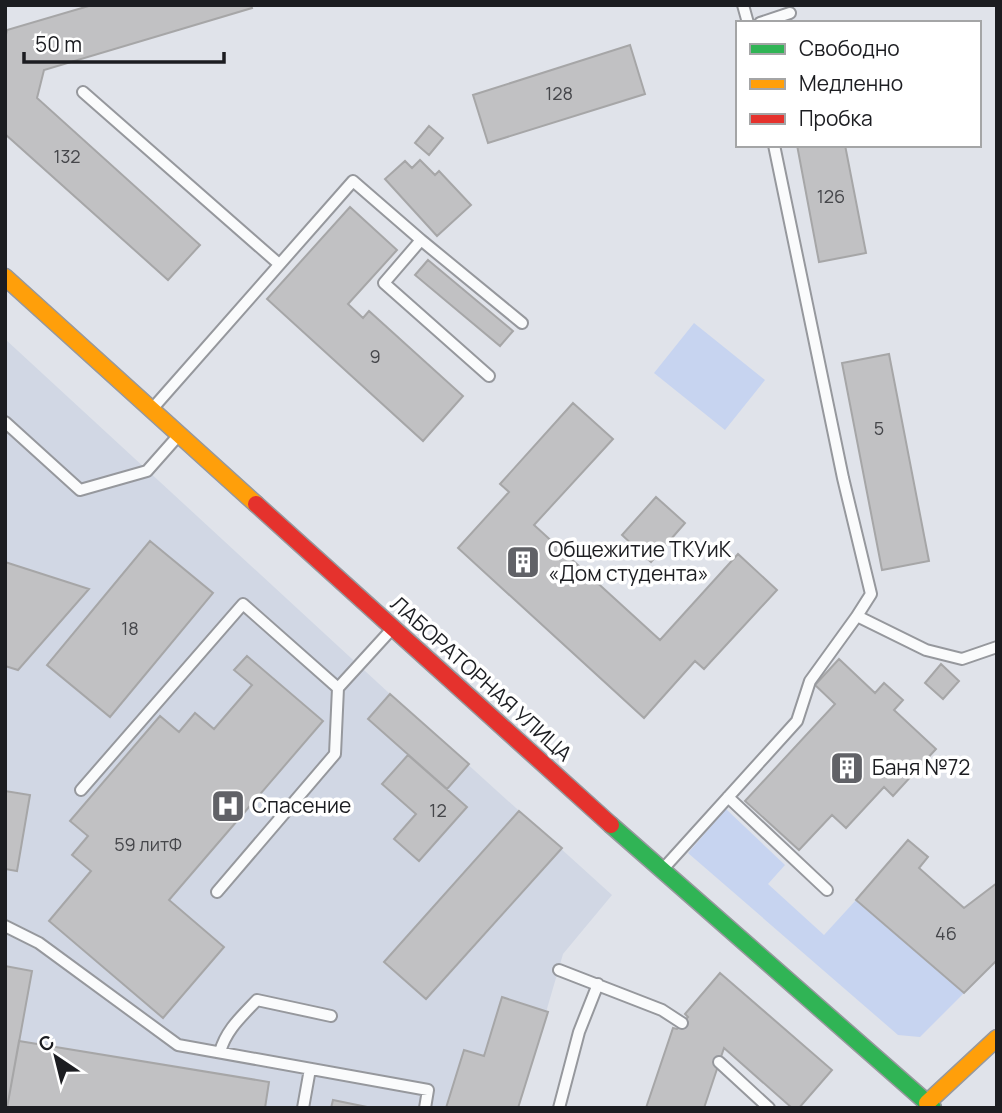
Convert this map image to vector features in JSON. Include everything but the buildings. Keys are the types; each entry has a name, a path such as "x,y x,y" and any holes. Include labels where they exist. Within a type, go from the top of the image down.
{"street":[{"name":"ЛАБОРАТОРНАЯ УЛИЦА","path":"6,278 662,872 930,1105"},
{"path":"930,1105 997,1038"}],"lane":[{"path":"765,21 790,12"},
{"path":"83,92 279,264"},
{"path":"662,872 797,721 810,681 871,594 843,478 774,147"},
{"path":"152,410 353,181 522,323"},
{"path":"421,240 384,283 489,376"},
{"path":"5,422 80,490 147,471 179,435"},
{"path":"81,790 243,604 338,688"},
{"path":"857,616 926,650 962,659 997,648"},
{"path":"217,892 335,754 338,688 393,628"},
{"path":"728,797 827,890"},
{"path":"5,926 40,943 178,1045 428,1090 425,1108"},
{"path":"559,970 662,1010 682,1023"},
{"path":"559,1108 579,1032 598,984"},
{"path":"220,1052 224,1038 232,1026 257,1000 331,1016"},
{"path":"719,1062 769,1108"},
{"path":"303,1108 310,1069"}],"shaded area":[{"path":"694,323 765,380 725,430 654,373"},
{"path":"5,339 612,895 563,954 518,1108 5,1108"},
{"path":"726,809 785,865 768,884 824,935 856,900 964,993 920,1037 898,1035 688,853"}],"traffic: fast":[{"path":"611,825 933,1108"}],"traffic: slow":[{"path":"5,277 256,504"},
{"path":"927,1103 997,1038"}],"traffic: jam":[{"path":"256,504 611,825"}],"place":[{"name":"Общежитие ТКУиК «Дом студента»","path":"523,562"},
{"name":"Баня №72","path":"847,768"},
{"name":"Спасение","path":"228,806"}]}
